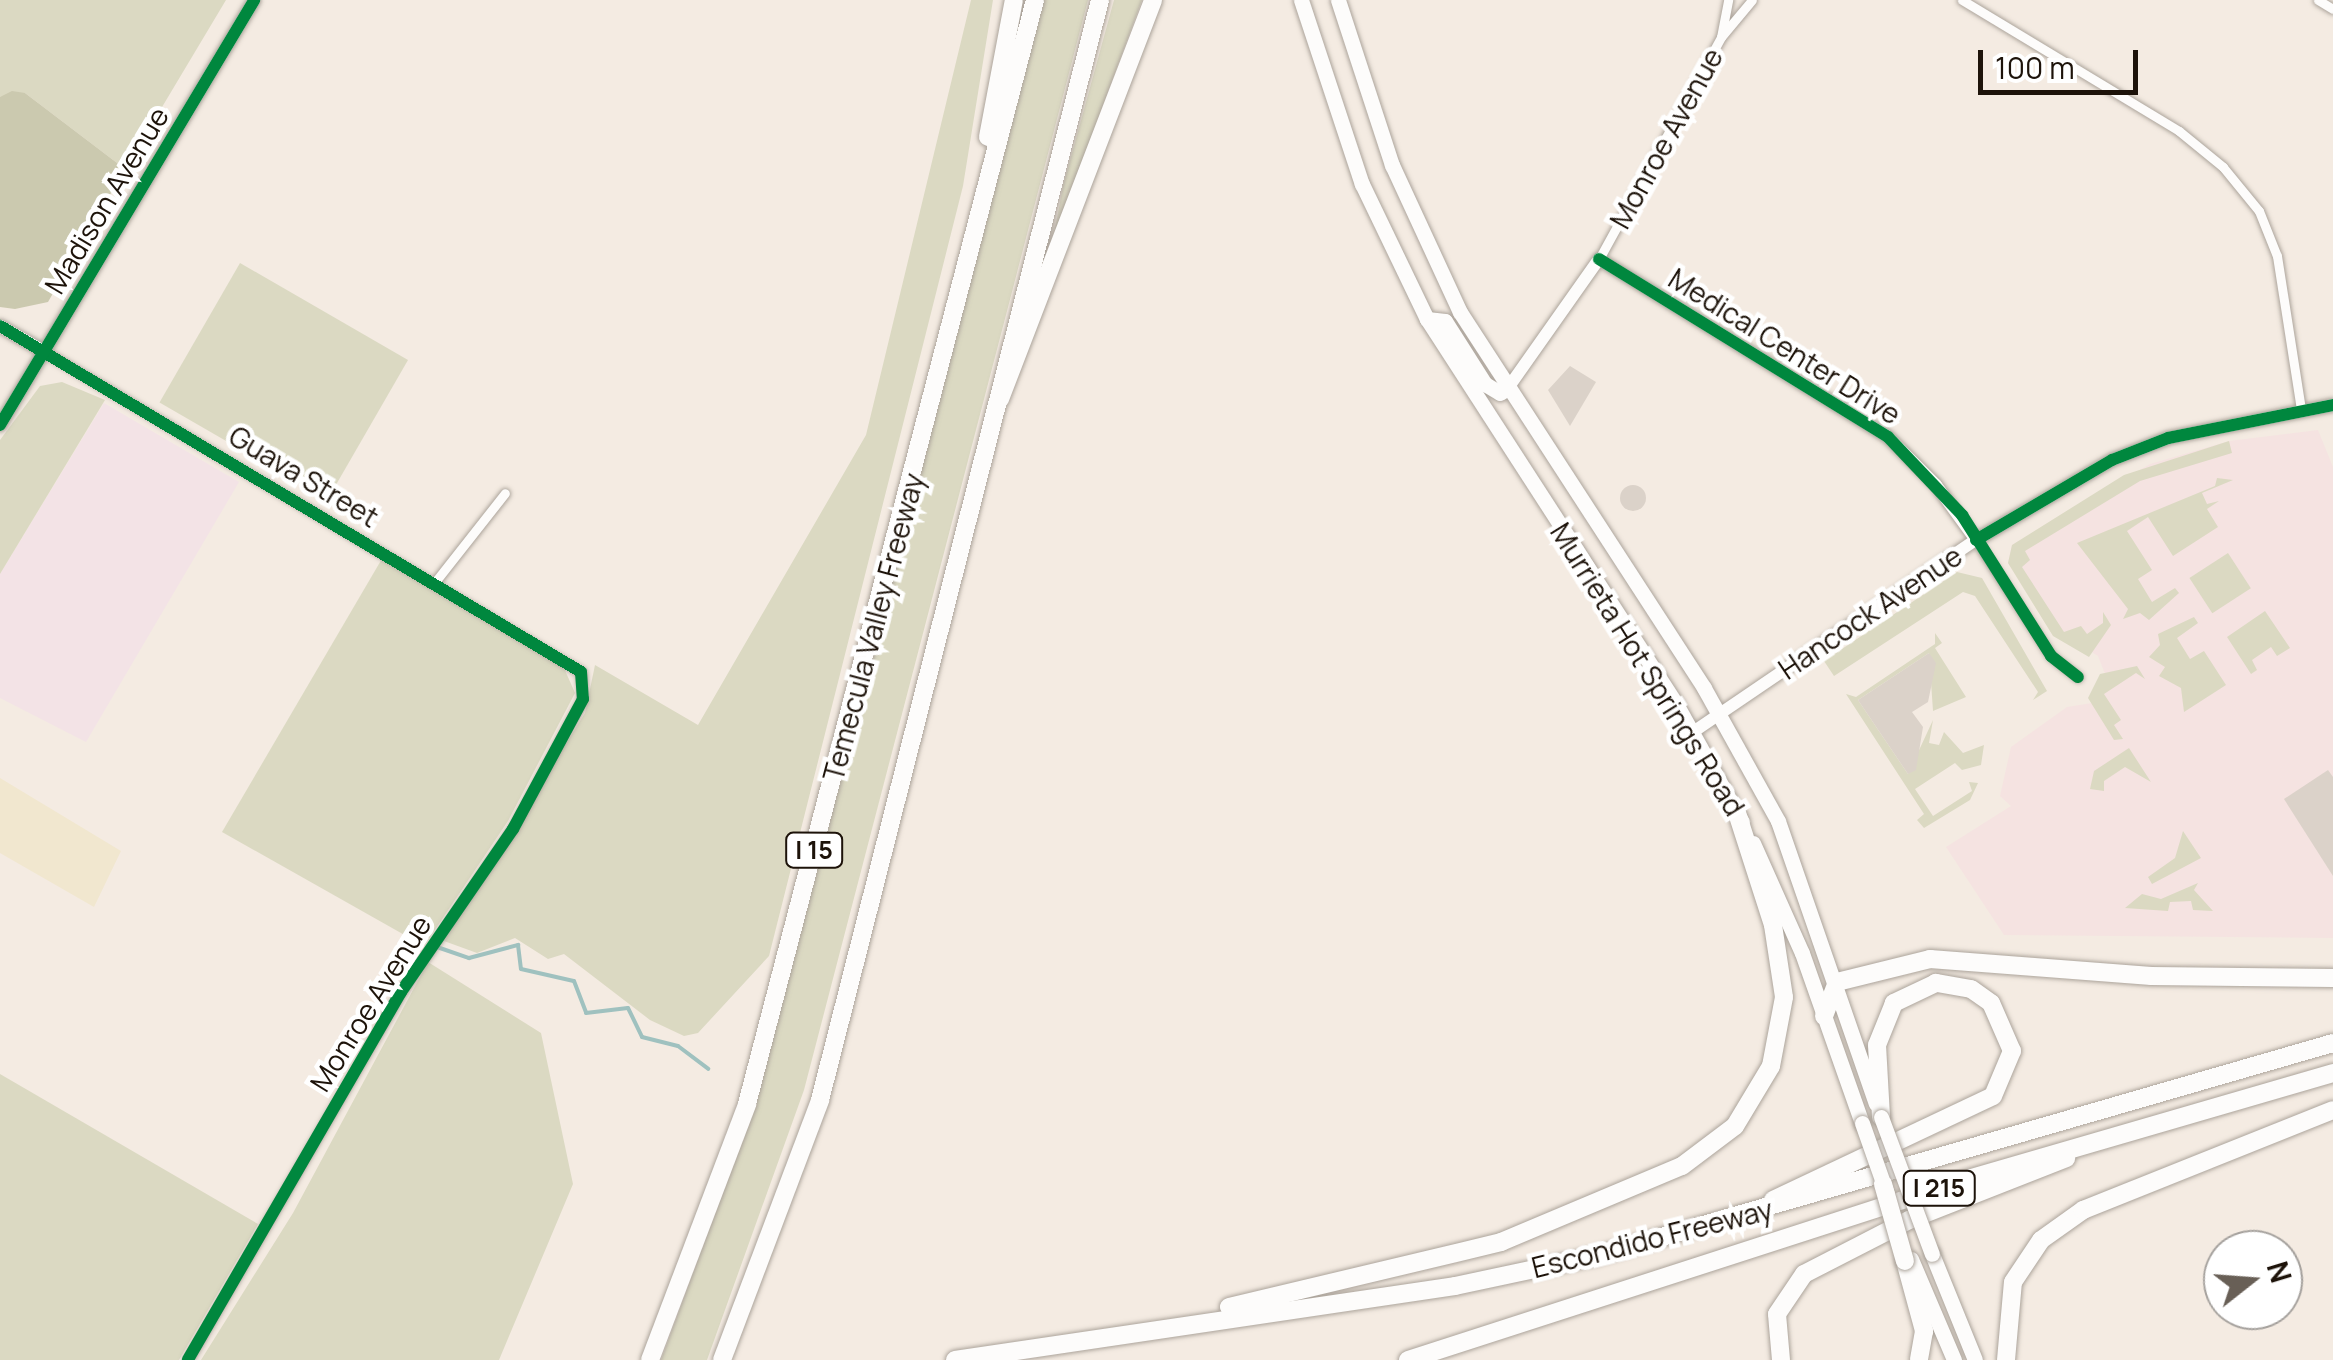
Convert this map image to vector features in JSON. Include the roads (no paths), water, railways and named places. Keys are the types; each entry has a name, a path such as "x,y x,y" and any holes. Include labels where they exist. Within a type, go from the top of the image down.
{"highway":[{"path":"951,331 1014,0"},
{"name":"Temecula Valley Freeway","path":"650,1360 747,1104 1034,0"},
{"name":"I 15","path":"724,1356 820,1100 990,411 1100,0"},
{"path":"990,411 1009,386 1153,0"},
{"path":"1083,1338 1500,1242 1598,1206 1709,1150 1756,1096 1780,1034 1784,997 1773,925 1737,812"},
{"path":"1824,1016 1836,982 1964,958 2151,976 2333,978"},
{"path":"1742,1217 1992,1096 2012,1051 1992,1003 1971,989 1936,983 1894,1003 1877,1045 1881,1117"},
{"name":"Escondido Freeway","path":"954,1360 1455,1286 1742,1217 2333,1043"},
{"name":"Escondido Freeway","path":"1408,1360 2081,1148 2333,1073"},
{"path":"2006,1360 2013,1282 2041,1240 2082,1210 2333,1110"},
{"path":"1781,1360 1777,1314 1804,1274 1909,1220 2046,1170 2081,1148"},
{"path":"1884,1184 1908,1260 1924,1331 1919,1360"}],"main road":[{"name":"Murrieta Hot Springs Road","path":"1301,0 1362,184 1427,319 1693,732 1737,812 1824,1016 1884,1184"},
{"name":"Murrieta Hot Springs Road","path":"1338,0 1414,215 1460,312 1720,714 1798,865 1881,1117 1975,1360"},
{"path":"1427,319 1445,321 1485,384 1500,393 1508,388"},
{"path":"1908,1260 1954,1360"}],"street":[{"name":"Madison Avenue","path":"0,425 254,0"},
{"name":"Monroe Avenue","path":"1721,36 1728,0"},
{"name":"Monroe Avenue","path":"1508,388 1599,259 1721,36 1752,0"},
{"path":"1962,0 2179,131 2223,167 2259,211 2277,256 2302,410"},
{"path":"2318,0 2333,9"},
{"name":"Medical Center Drive","path":"1599,259 1888,437 1936,484 2050,656 2078,676"},
{"name":"Guava Street","path":"0,326 581,672"},
{"name":"Hancock Avenue","path":"1693,732 1976,540 2126,454 2302,410 2333,406"},
{"path":"435,582 505,492"},
{"name":"Monroe Avenue","path":"188,1360 401,992 513,829 583,699 581,672"}],"waterway":[{"path":"437,947 469,958 518,945 521,969 574,981 586,1013 628,1008 642,1037 678,1046 708,1069"}]}
